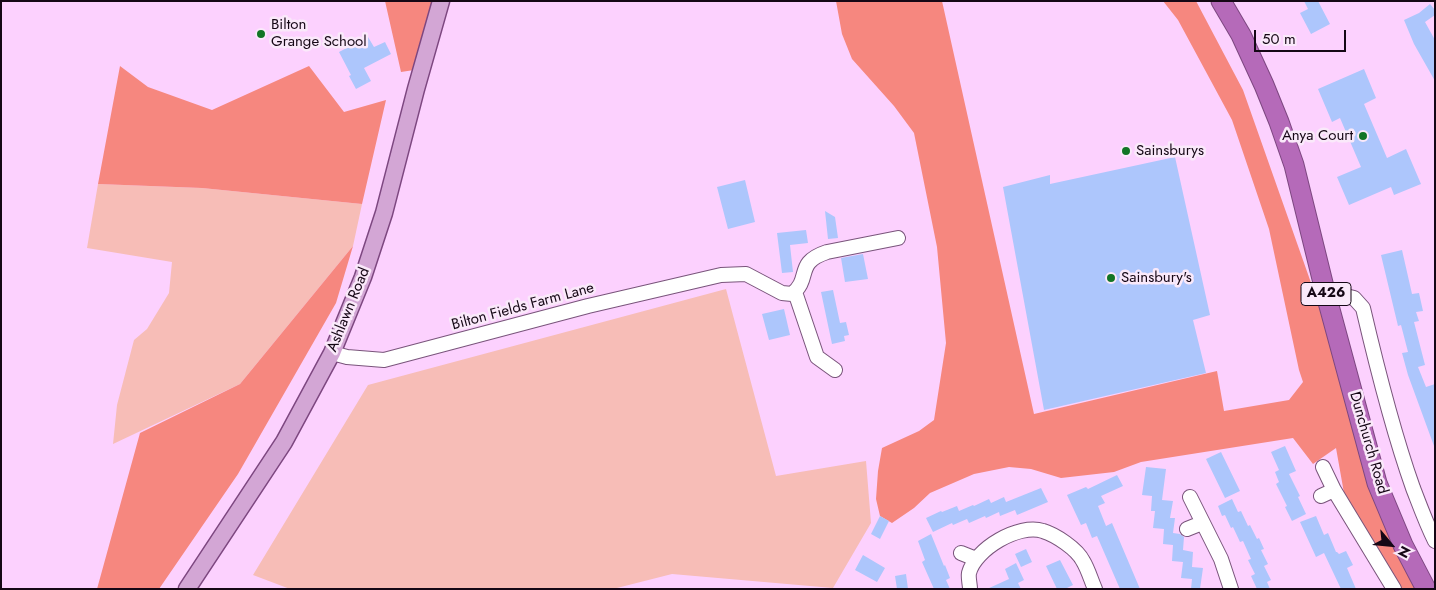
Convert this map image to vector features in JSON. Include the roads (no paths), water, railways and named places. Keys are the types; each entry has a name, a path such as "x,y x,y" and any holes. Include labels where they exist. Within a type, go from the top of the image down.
{"highway":[{"name":"Dunchurch Road","path":"1221,1 1241,36 1264,84 1294,166 1325,291 1377,483 1402,545 1426,589"}],"main road":[{"name":"Ashlawn Road","path":"187,589 284,442 332,353 363,277 384,213 441,1"}],"street":[{"path":"835,370 817,357 794,292 799,288 806,264 816,256 827,252 898,238"},
{"name":"Bilton Fields Farm Lane","path":"332,353 347,357 384,360 588,306 721,275 746,274 782,293 792,294 794,292"},
{"name":"Dunchurch Road","path":"1325,291 1354,298 1362,308 1389,414 1428,527 1435,540"},
{"path":"1323,467 1334,490 1394,589"},
{"path":"1321,496 1334,490"},
{"path":"1190,497 1220,559 1231,589"},
{"path":"1187,529 1202,523"},
{"path":"970,589 969,574 976,559 1010,534 1027,530 1043,531 1062,541 1075,551 1082,559 1095,589"},
{"path":"961,553 976,559"}],"place":[{"name":"Bilton Grange School","path":"261,34"},
{"name":"Anya Court","path":"1363,136"},
{"name":"Sainsburys","path":"1126,151"},
{"name":"Sainsbury's","path":"1111,278"}]}
